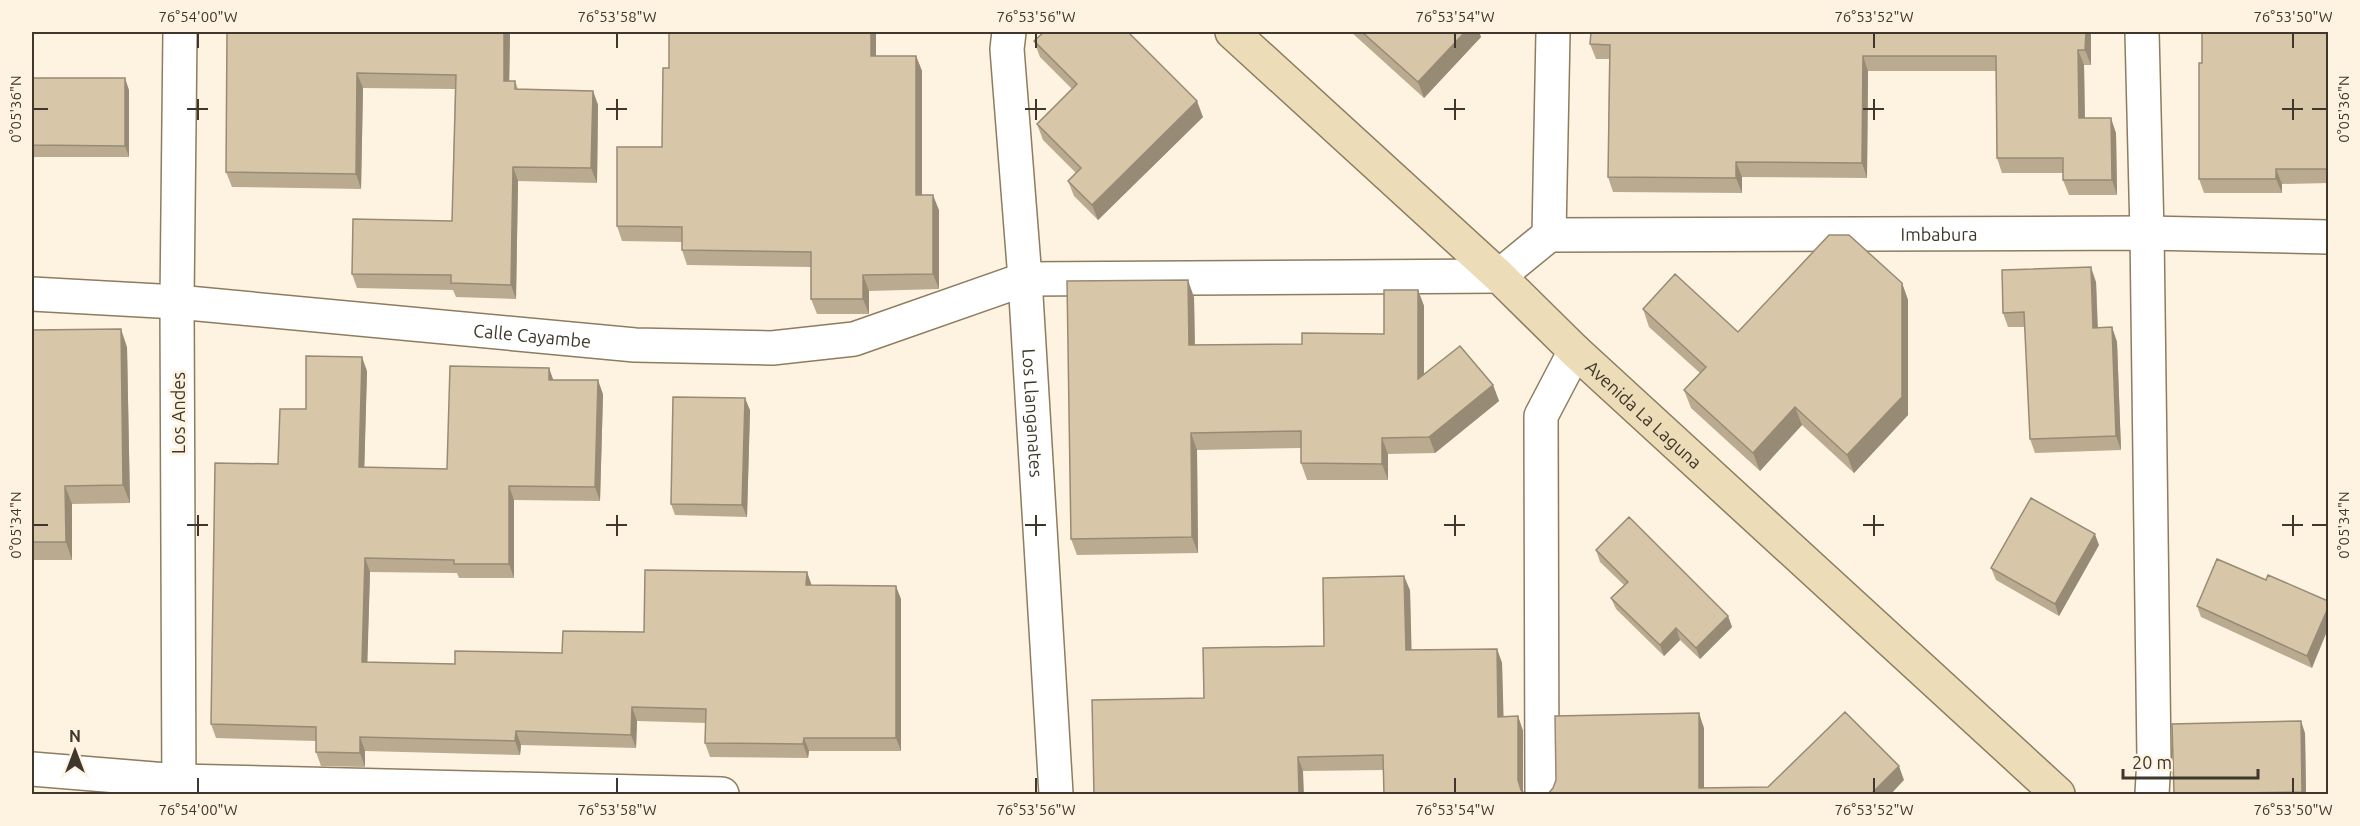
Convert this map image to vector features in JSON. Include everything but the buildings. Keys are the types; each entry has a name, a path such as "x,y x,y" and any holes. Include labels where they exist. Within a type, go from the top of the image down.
{"street":[{"name":"Los Andes","path":"179,788 177,302 180,32"},
{"name":"Los Llanganates","path":"1009,32 1007,50 1025,279 1056,795"},
{"name":"Avenida La Laguna","path":"1232,32 1499,276 1575,351 2058,795"},
{"path":"1499,276 1549,235 1553,32"},
{"path":"2142,32 2154,759 2152,795"},
{"name":"Imbabura","path":"1549,235 2147,233 2328,237"},
{"name":"Calle Cayambe","path":"32,294 177,302 635,345 772,348 854,339 1025,279 1499,276"},
{"path":"1542,795 1541,416 1575,351"},
{"path":"32,769 179,788 722,795"}]}
